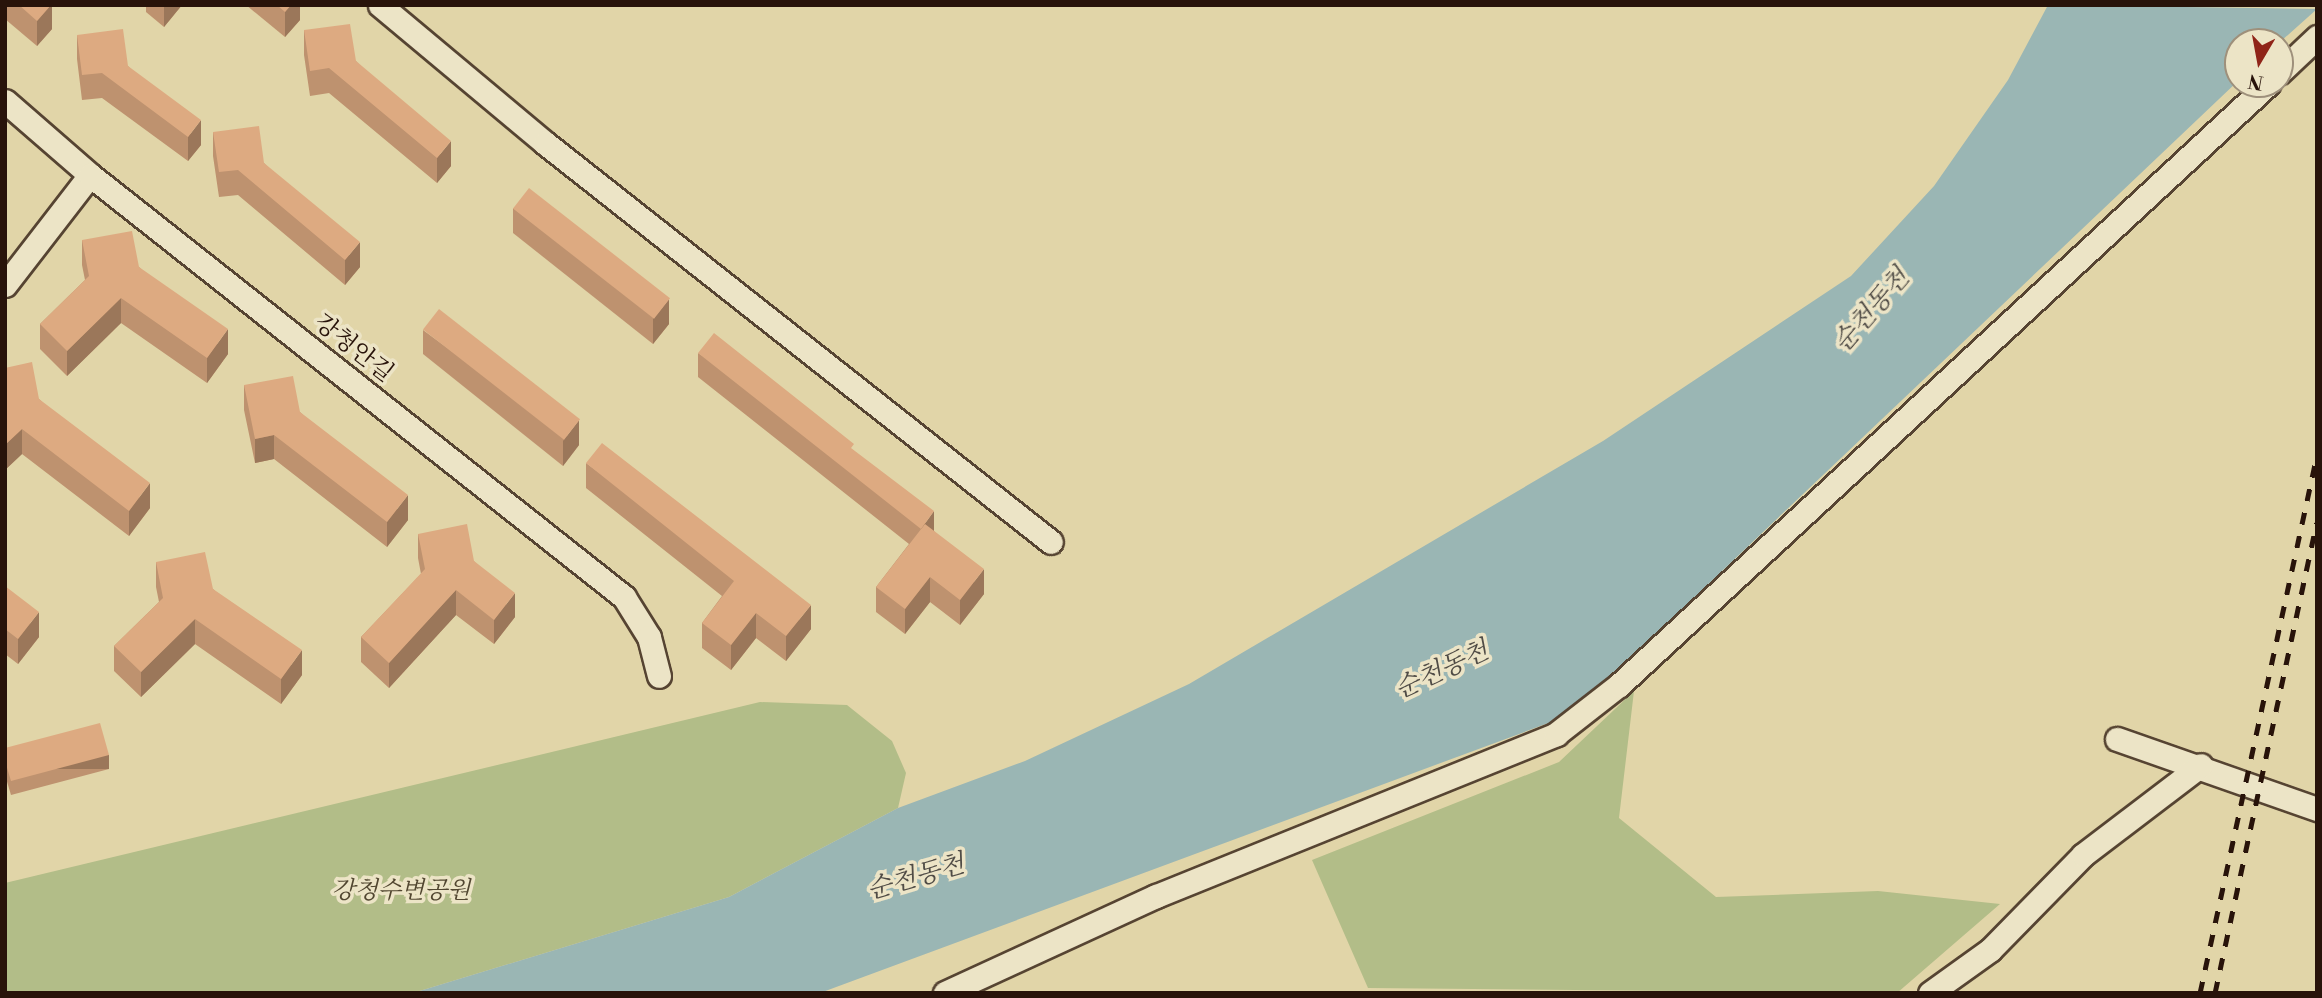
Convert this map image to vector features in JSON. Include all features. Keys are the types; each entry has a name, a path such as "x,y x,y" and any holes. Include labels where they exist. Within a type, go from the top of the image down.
{"street":[{"path":"380,5 545,143 1051,542"},
{"path":"2294,59 2317,37"},
{"path":"945,993 1156,896 1556,734 1619,685 2253,98"},
{"name":"강청안길","path":"5,101 90,175 624,597 649,637 659,676"},
{"path":"5,285 90,175"},
{"path":"2118,739 2201,765 2317,809"},
{"path":"1930,993 1990,950 2083,855 2201,765"}],"green space":[{"path":"1634,691 1619,818 1716,897 1878,891 2000,904 1897,993 1368,988 1312,860 1559,762"},
{"name":"강청수변공원","path":"760,702 847,705 892,741 906,773 898,808 729,897 413,993 5,993 5,883"}],"water":[{"name":"순천동천","path":"2048,5 2317,9 2294,30 2224,28 2224,94 1624,664 1554,721 820,993 413,993 729,897 898,808 1025,761 1189,684 1603,441 1851,276 1934,186 2008,80"}],"building":[{"path":"19,5 51,5 37,21"},
{"path":"277,5 291,5 285,12"},
{"path":"350,24 356,61 451,141 437,158 329,68 310,71 304,30"},
{"path":"123,29 128,66 201,120 188,137 102,73 82,75 77,35"},
{"path":"259,126 264,163 360,242 345,260 238,170 219,172 213,132"},
{"path":"529,188 670,298 654,319 513,208"},
{"path":"132,231 139,267 228,329 207,358 121,298 67,351 40,324 89,276 82,240"},
{"path":"439,309 580,419 564,440 423,329"},
{"path":"714,333 854,444 851,448 934,511 921,529 698,353"},
{"path":"32,362 39,399 150,483 129,511 22,429 5,445 5,368"},
{"path":"293,376 300,412 408,495 387,522 274,435 255,439 244,385"},
{"path":"602,443 811,605 786,636 756,613 731,645 702,623 734,581 586,463"},
{"path":"467,524 474,561 515,593 494,620 456,590 389,663 361,637 425,569 418,534"},
{"path":"925,524 984,569 960,600 930,577 905,609 876,587"},
{"path":"205,552 213,589 302,650 281,679 195,619 141,672 114,646 163,598 156,562"},
{"path":"5,586 39,612 18,639 5,629"},
{"path":"100,723 109,755 11,781 5,761 5,748"}],"railway":[{"path":"2200,993 2317,455"},
{"path":"2215,993 2317,523"}]}
